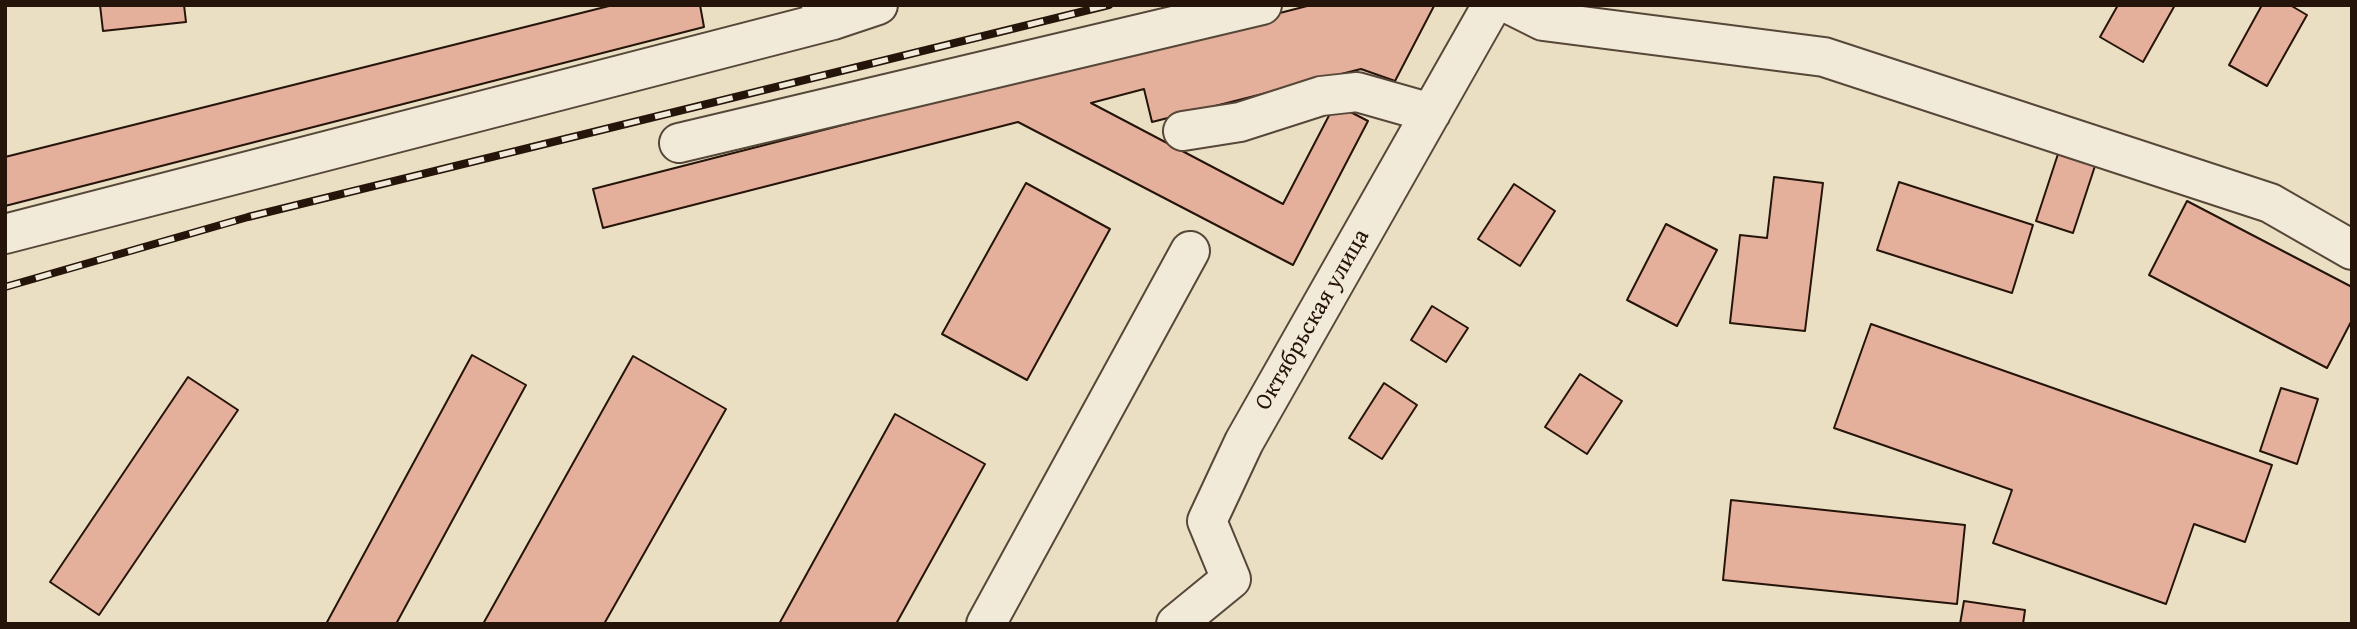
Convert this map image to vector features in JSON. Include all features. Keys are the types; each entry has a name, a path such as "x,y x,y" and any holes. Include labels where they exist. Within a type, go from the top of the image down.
{"street":[{"path":"5,234 827,13 878,5"},
{"path":"679,143 1262,5"},
{"name":"Октябрьская улица","path":"1176,624 1231,579 1207,521 1244,442 1492,5"},
{"path":"1511,5 1544,21 1824,57 2270,203 2352,250"},
{"path":"1183,131 1240,122 1321,96 1357,92 1431,113"},
{"path":"986,624 1190,251"}],"building":[{"path":"100,5 184,5 186,22 103,31"},
{"path":"613,5 700,5 704,27 5,206 5,157"},
{"path":"1311,5 1434,6 1395,81 1361,69 1152,122 1144,89 1091,103 1283,204 1335,104 1368,121 1293,265 1018,122 603,228 593,189"},
{"path":"2118,5 2175,5 2143,62 2100,37"},
{"path":"2262,5 2290,5 2307,15 2267,86 2229,65"},
{"path":"2058,154 2095,166 2073,233 2036,221"},
{"path":"1774,177 1823,183 1805,331 1730,323 1740,235 1767,238"},
{"path":"1899,182 2033,225 2012,293 1877,250"},
{"path":"1026,183 1110,229 1027,380 942,334"},
{"path":"1514,184 1555,211 1520,266 1478,239"},
{"path":"2187,201 2352,287 2352,320 2327,368 2149,275"},
{"path":"1666,224 1717,250 1677,326 1627,300"},
{"path":"1432,306 1468,328 1446,362 1411,340"},
{"path":"1871,324 2272,465 2245,542 2194,524 2166,604 1993,543 2012,490 1834,428"},
{"path":"472,355 526,385 396,624 326,624"},
{"path":"633,356 726,409 604,624 483,624"},
{"path":"1580,374 1622,401 1587,454 1545,427"},
{"path":"188,377 238,410 99,615 50,582"},
{"path":"1384,383 1417,405 1382,459 1349,438"},
{"path":"2281,388 2318,399 2297,464 2260,451"},
{"path":"895,414 985,464 896,624 779,624"},
{"path":"1731,500 1965,525 1957,604 1723,580"},
{"path":"1964,601 2025,610 2023,624 1960,624"}],"railway":[{"path":"5,287 248,217 1109,5"}]}
